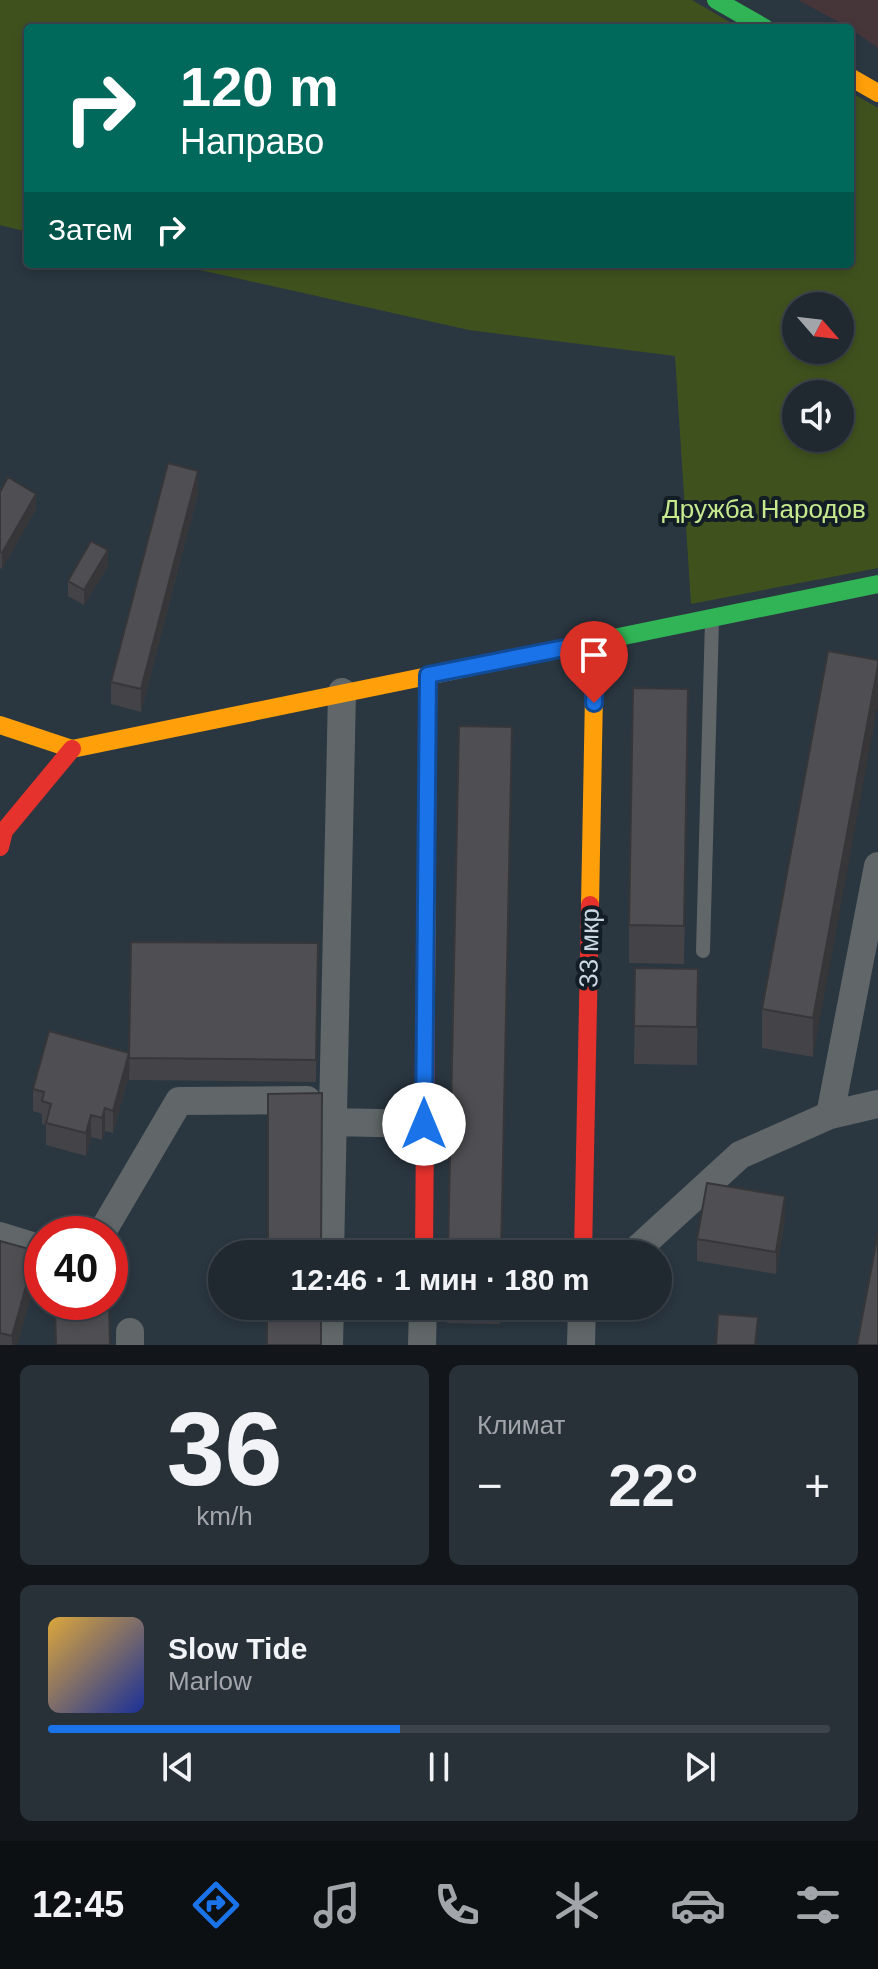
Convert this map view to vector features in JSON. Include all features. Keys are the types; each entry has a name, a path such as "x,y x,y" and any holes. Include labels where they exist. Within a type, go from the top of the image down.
{"street":[{"path":"716,0 758,24"},
{"path":"854,79 878,93"},
{"path":"0,725 72,749 878,584"},
{"name":"33 мкр","path":"583,1240 595,642"},
{"path":"424,1240 428,675"},
{"path":"330,1240 342,692"},
{"path":"0,847 4,831 72,749"},
{"path":"830,1115 878,866"},
{"path":"112,1216 179,1101 331,1111 424,1124"},
{"path":"647,1240 740,1155 830,1115 878,1104"},
{"path":"0,1236 24,1243"},
{"path":"329,1345 330,1320"},
{"path":"422,1345 423,1320"},
{"path":"581,1345 582,1320"}],"lane":[{"path":"703,951 713,618"}],"shaded area":[{"path":"798,0 878,0 878,48 854,31 854,24 843,24"}],"green space":[{"path":"0,0 692,0 733,24 24,24 24,231 0,225"},
{"name":"Дружба Народов","path":"854,94 878,108 878,568 691,604 675,356 469,330 191,268 854,268"}],"building":[{"path":"168,463 198,471 141,689 111,682"},
{"path":"8,477 36,494 2,553 0,492"},
{"path":"91,541 108,550 84,590 68,581"},
{"path":"828,651 878,660 878,665 813,1018 762,1009"},
{"path":"633,688 688,689 684,926 629,925"},
{"path":"459,726 512,727 501,1240 448,1240"},
{"path":"131,942 318,943 316,1060 129,1058"},
{"path":"635,968 698,969 697,1027 634,1026"},
{"path":"49,1031 129,1053 113,1111 105,1108 102,1118 91,1115 86,1133 46,1123 51,1104 42,1101 44,1092 33,1089"},
{"path":"322,1093 321,1240 268,1240 268,1094"},
{"path":"707,1183 785,1196 776,1252 697,1239"},
{"path":"878,1233 878,1345 857,1345"},
{"path":"0,1241 24,1248 24,1294 12,1336 0,1333"},
{"path":"718,1314 758,1317 755,1345 716,1345"},
{"path":"55,1320 109,1320 110,1345 56,1345"},
{"path":"267,1320 321,1320 321,1345 267,1345"}],"traffic: fast":[{"path":"716,0 758,24"},
{"path":"457,670 878,584"}],"traffic: slow":[{"path":"854,79 878,93"},
{"path":"590,905 595,642"},
{"path":"0,725 72,749 457,670"},
{"path":"426,999 428,675"}],"traffic: jam":[{"path":"0,847 4,831 72,749"},
{"path":"583,1240 590,905"},
{"path":"424,1240 426,999"}],"route":[{"path":"424,1124 428,675 595,642 594,703"}]}
